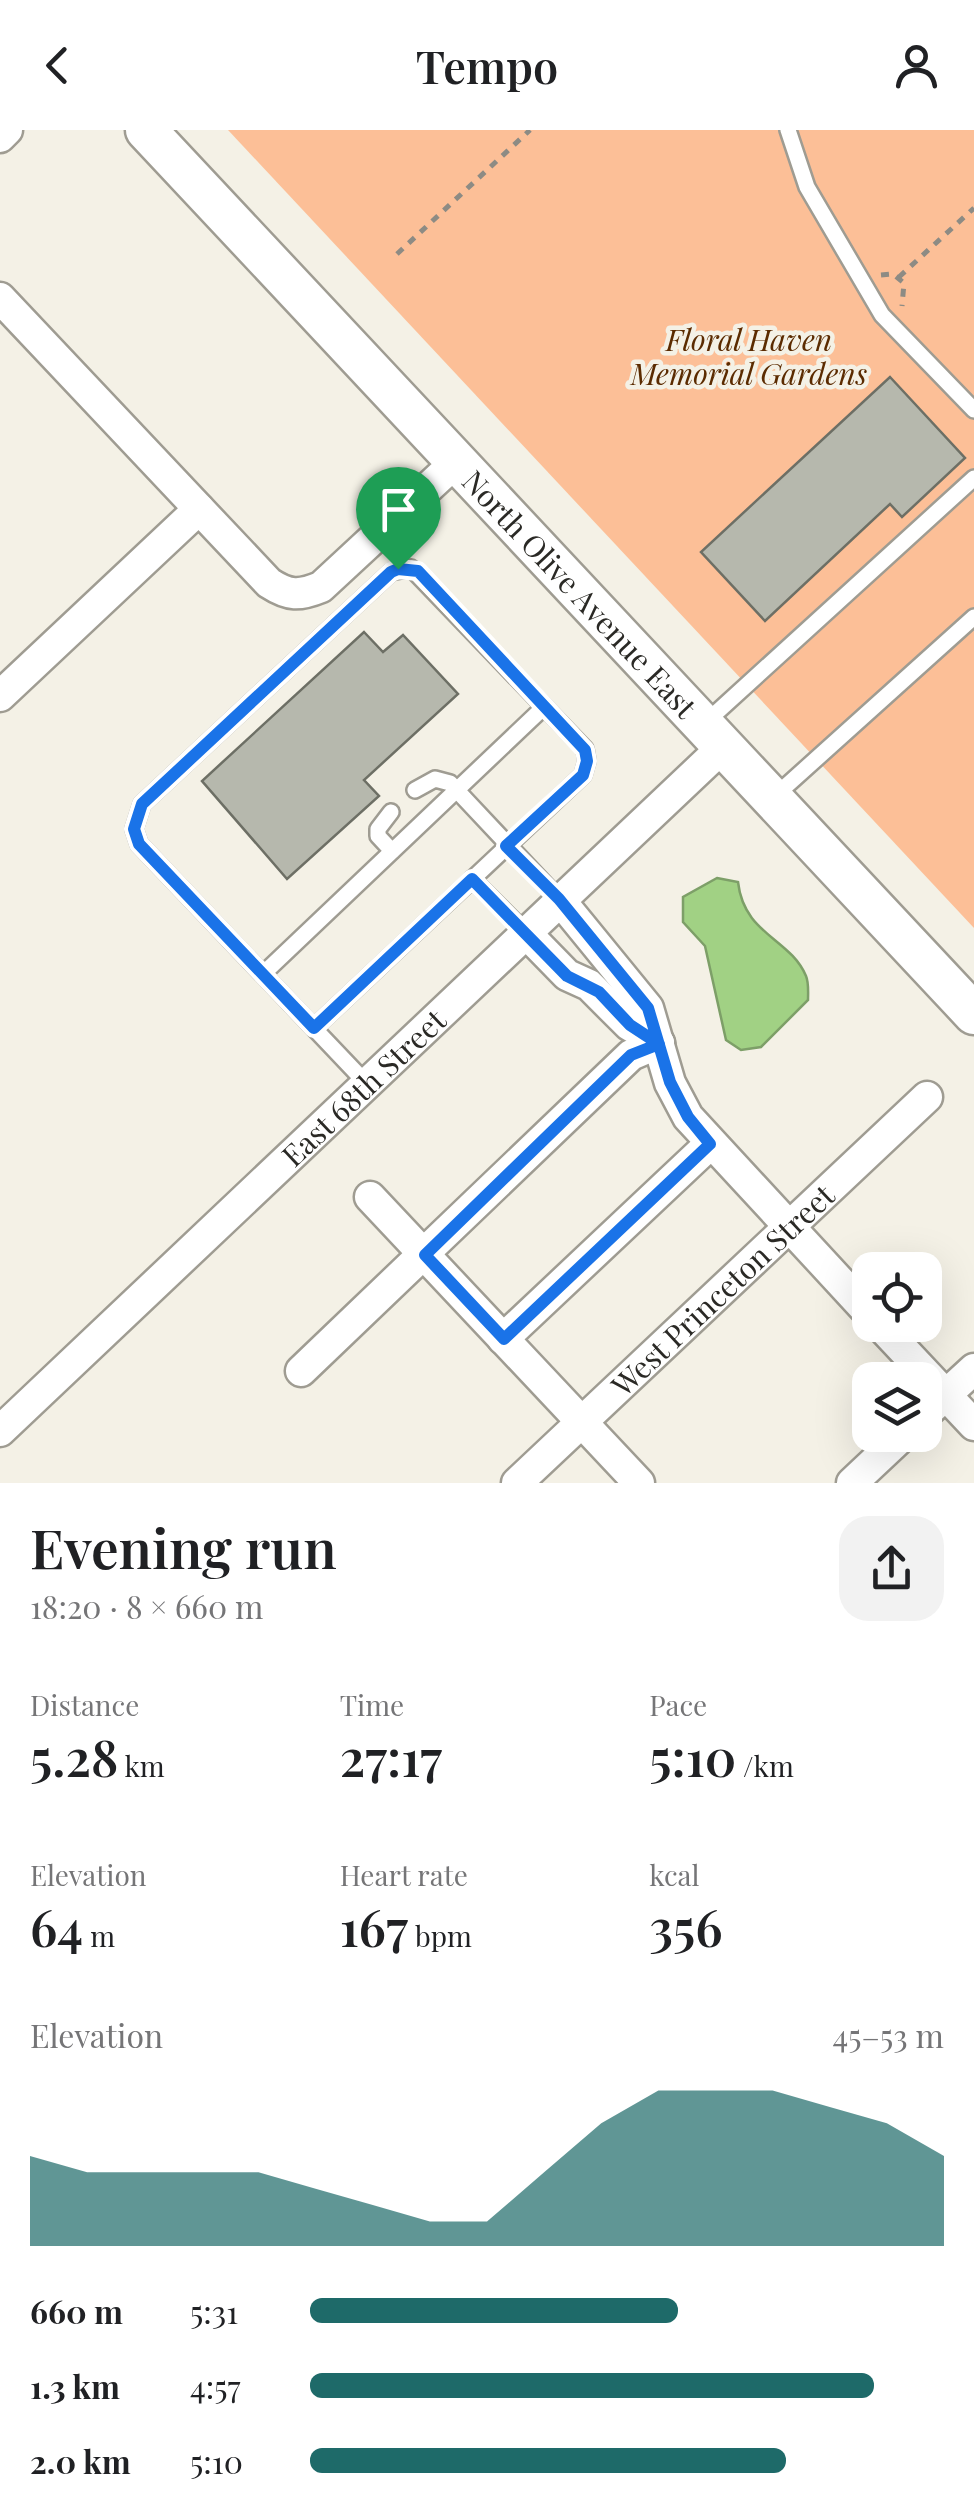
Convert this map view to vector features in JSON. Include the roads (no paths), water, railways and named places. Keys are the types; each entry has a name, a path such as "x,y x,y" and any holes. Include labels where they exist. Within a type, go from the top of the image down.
{"street":[{"path":"0,137 7,130"},
{"name":"North Olive Avenue East","path":"146,130 974,1014"},
{"path":"0,298 269,583 288,594 298,596 322,587 457,461"},
{"path":"0,696 199,509"},
{"name":"East 68th Street","path":"0,1431 526,933 714,734"},
{"path":"559,899 600,947 600,975 630,1025 659,1044 670,1082 688,1117 852,1294"},
{"path":"526,933 567,976 600,975"},
{"path":"301,1371 631,1055 659,1044"},
{"name":"West Princeton Street","path":"517,1483 927,1097"},
{"path":"504,1339 710,1144"},
{"path":"370,1197 639,1483"},
{"path":"942,1398 974,1368"},
{"path":"942,1409 974,1426"},
{"path":"852,1483 885,1452"}],"lane":[{"path":"788,130 807,187 882,315 974,410"},
{"path":"714,734 974,478"},
{"path":"314,1028 583,775 587,761 585,750 418,571 391,572 142,804 134,829 139,844 367,1084"},
{"path":"772,799 974,617"},
{"path":"263,974 544,706"},
{"path":"415,790 426,782 443,779 500,832 506,846 559,899"},
{"path":"391,812 378,828 378,836 392,851"},
{"path":"472,879 526,933"}],"park label":[{"name":"Floral Haven Memorial Gardens","path":"749,356"}]}
